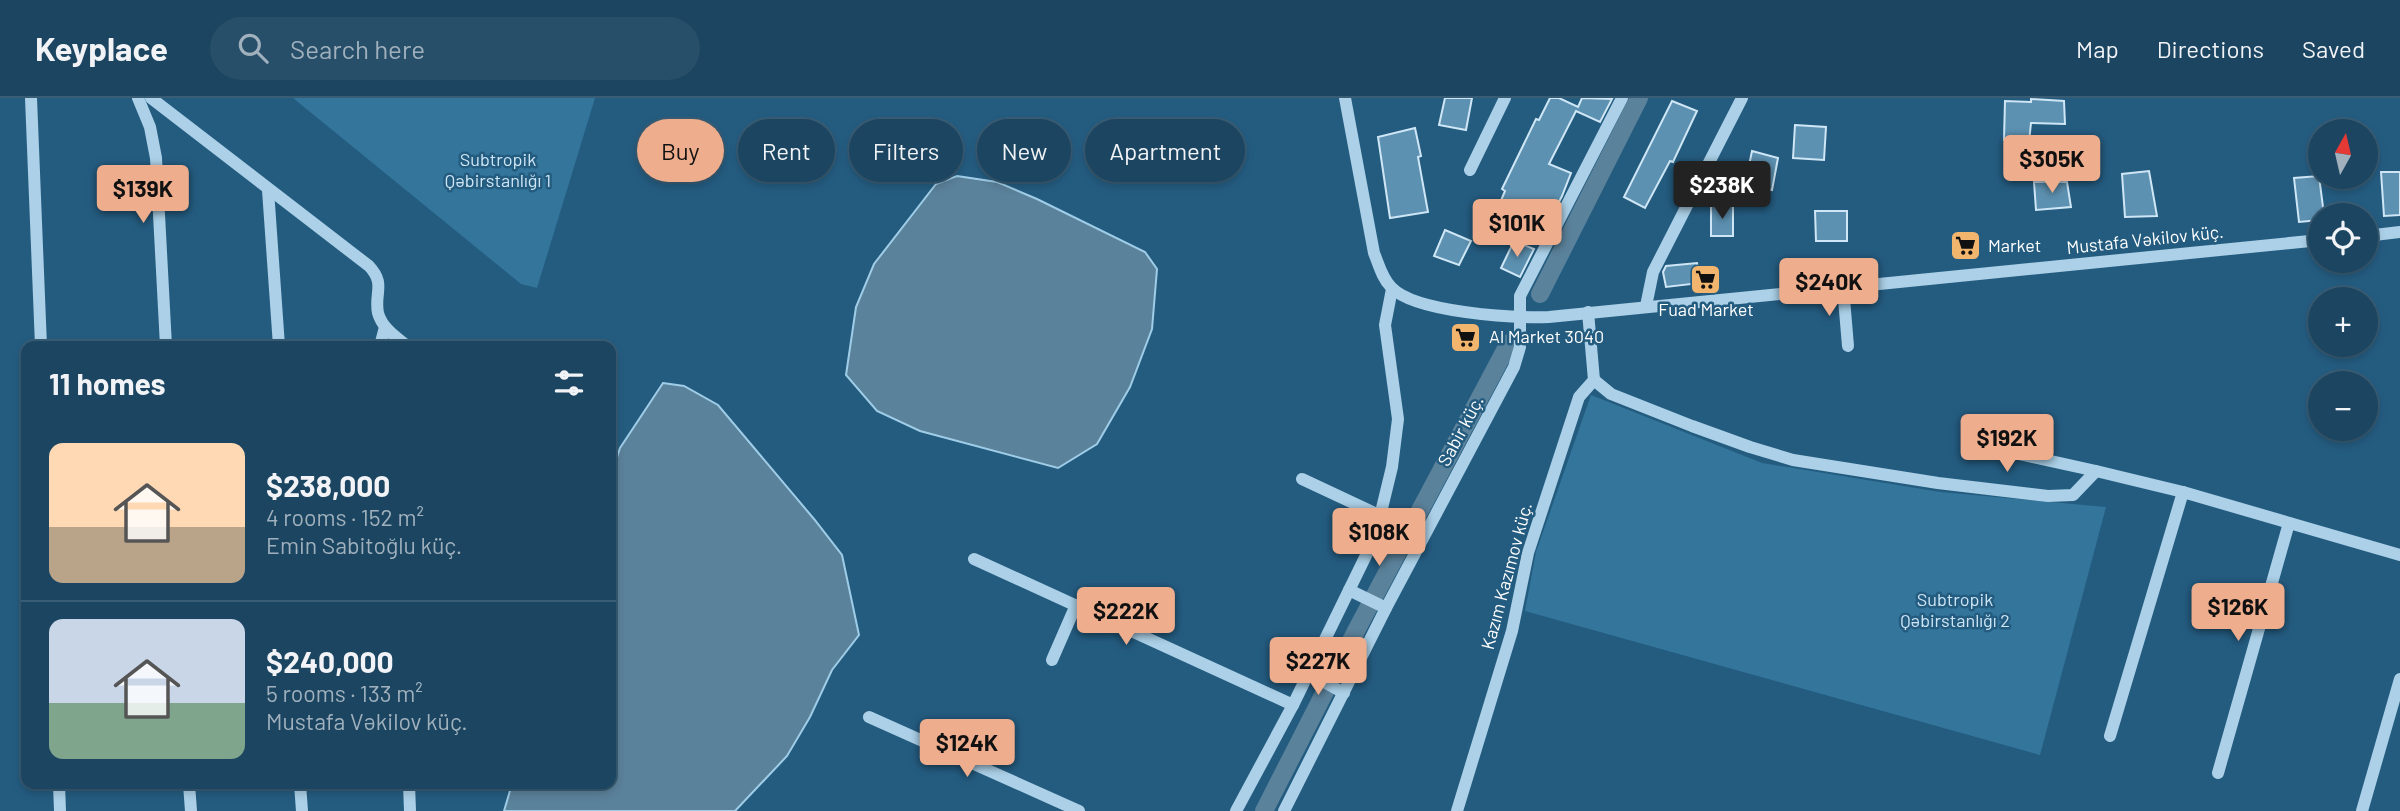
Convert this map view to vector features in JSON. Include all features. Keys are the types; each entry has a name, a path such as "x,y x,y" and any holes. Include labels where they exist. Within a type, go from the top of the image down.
{"street":[{"path":"31,98 41,341"},
{"path":"138,98 150,127 156,158 166,341"},
{"path":"151,98 369,266 377,274 380,286 377,303 379,315 385,327 401,341"},
{"path":"1236,811 1293,705 1375,537 1392,467 1398,419 1385,325 1392,289 1381,273 1374,253 1345,98"},
{"path":"1470,170 1505,98"},
{"name":"Sabir küç.","path":"1284,811 1514,367 1520,347 1520,296 1622,98"},
{"path":"1646,306 1653,272 1742,98"},
{"path":"268,190 279,341"},
{"path":"2378,235 2400,232"},
{"name":"Mustafa Vəkilov küç.","path":"1392,289 1433,305 1489,316 1519,318 2308,241"},
{"path":"1843,288 1848,346"},
{"path":"1588,312 1594,380 1612,394 1749,447 1793,460 1938,483 2048,496 2073,495 2096,471"},
{"path":"381,341 385,327"},
{"name":"Kazım Kazımov küç.","path":"1457,811 1512,631 1528,553 1579,397 1594,380"},
{"path":"2014,453 2183,492 2400,555"},
{"path":"1302,479 1381,516"},
{"path":"2110,736 2183,492"},
{"path":"2218,773 2289,523"},
{"path":"974,559 1293,705"},
{"path":"1349,590 1387,608"},
{"path":"1052,660 1076,605"},
{"path":"1308,673 1344,693"},
{"path":"2362,811 2400,679"},
{"path":"869,717 1079,811"},
{"path":"59,789 60,811"},
{"path":"189,789 191,811"},
{"path":"300,789 302,811"},
{"path":"409,789 410,811"}],"green space":[{"name":"Subtropik Qəbirstanlığı 1","path":"293,98 595,98 537,288 521,284"},
{"name":"Subtropik Qəbirstanlığı 2","path":"1591,395 1762,463 1940,492 2106,507 2040,755 1525,611 1536,552"}],"shaded area":[{"path":"963,177 977,179 977,182 997,182 1145,252 1157,269 1152,329 1130,387 1097,444 1058,468 920,431 877,411 846,375 856,307 874,264 936,184 963,182"},
{"path":"663,383 684,386 718,405 842,555 859,635 832,670 810,717 787,756 735,811 504,811 511,789 616,789 616,460 620,448"}],"building":[{"path":"1445,98 1472,98 1466,130 1439,125"},
{"path":"1550,98 1559,98 1578,107 1582,98 1612,99 1600,122 1576,111 1549,164 1571,173 1562,196 1546,227 1525,215 1520,228 1494,217 1505,191 1502,189 1536,119 1539,120"},
{"path":"2031,99 2064,101 2065,124 2031,123 2029,142 2004,140 2005,101 2031,102"},
{"path":"1672,101 1697,111 1673,162 1670,161 1645,208 1624,197"},
{"path":"1795,125 1826,127 1824,160 1793,158"},
{"path":"1415,128 1428,212 1390,218 1378,137"},
{"path":"1752,151 1778,158 1772,190 1745,185"},
{"path":"2149,171 2157,216 2125,217 2122,174"},
{"path":"2381,172 2400,172 2400,215 2384,216"},
{"path":"2308,177 2308,189 2321,189 2322,203 2308,203 2308,221 2299,222 2294,178"},
{"path":"2034,182 2067,182 2071,207 2036,210"},
{"path":"1733,205 1733,236 1711,236 1711,206"},
{"path":"1815,211 1847,211 1847,241 1816,241"},
{"path":"1445,230 1471,241 1459,265 1434,256"},
{"path":"1514,241 1534,249 1520,277 1501,268"},
{"path":"1697,263 1700,283 1666,287 1663,272 1666,266"}],"waterway":[{"path":"1540,294 1639,98"},
{"path":"1264,811 1509,343"}],"place":[{"name":"Market","path":"1965,246"},
{"name":"Fuad Market","path":"1706,279"},
{"name":"Al Market 3040","path":"1466,337"}]}
